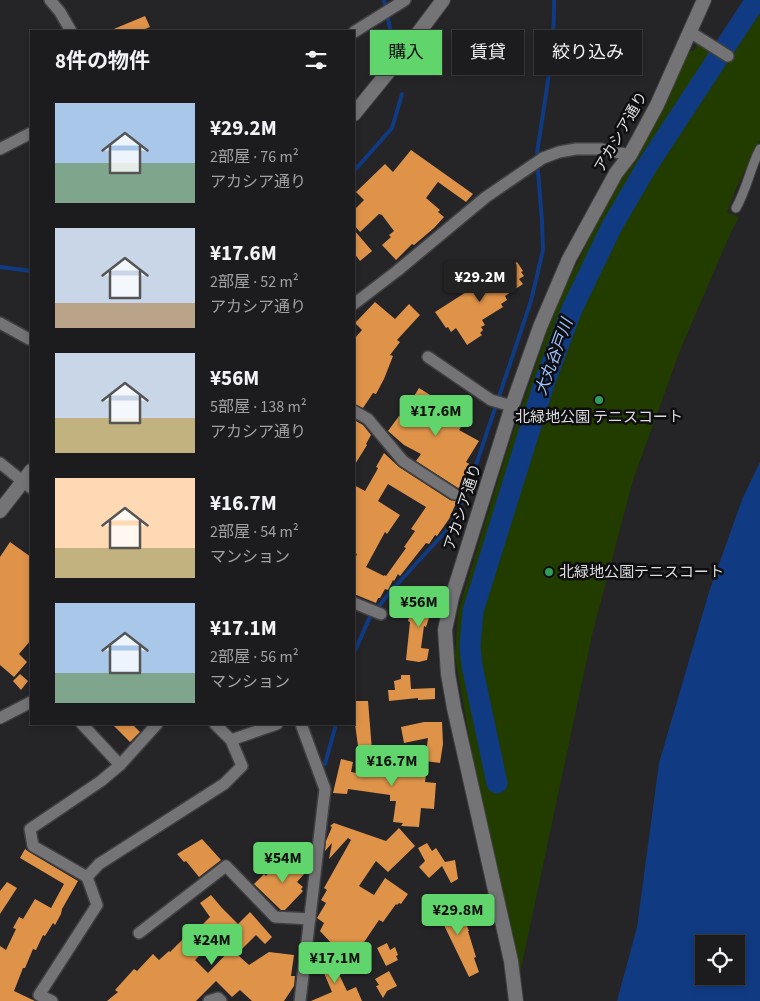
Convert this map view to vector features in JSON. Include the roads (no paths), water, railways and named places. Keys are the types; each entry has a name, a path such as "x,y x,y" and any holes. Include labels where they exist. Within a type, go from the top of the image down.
{"street":[{"path":"50,0 71,30"},
{"path":"355,31 387,7 405,0"},
{"path":"355,113 443,0"},
{"name":"アカシア通り","path":"516,1001 511,960 448,674 446,630 452,597 508,405 540,327 569,259 616,173 630,155 657,106 704,0"},
{"path":"690,32 725,54"},
{"path":"0,150 30,134"},
{"path":"355,303 486,198 543,158 559,152 584,149 601,149 630,155"},
{"path":"736,208 744,195 754,161 760,149"},
{"path":"0,323 29,339"},
{"path":"428,357 491,400 508,405"},
{"path":"355,412 368,419 403,461 454,494"},
{"path":"0,463 28,480 0,511"},
{"path":"355,603 381,614"},
{"path":"0,718 30,703"},
{"path":"83,725 120,765"},
{"path":"52,1001 39,995 97,905 87,877 33,846 30,829 101,781 120,765 156,725"},
{"path":"87,877 98,864 224,784 242,766 231,740 215,725"},
{"path":"231,740 274,725"},
{"path":"300,1001 325,789 301,725"},
{"path":"139,932 226,866 275,918 310,919"},
{"path":"209,1001 218,998 221,1001"}],"water":[{"path":"760,462 760,1001 617,1001 637,927 659,763 709,592 743,497"}],"waterway":[{"path":"384,0 390,30"},
{"path":"537,153 551,57 554,0"},
{"name":"大丸谷戸川","path":"497,783 472,666 470,646 473,611 544,384 572,309 612,226 647,166 756,0"},
{"path":"355,170 392,128 402,94"},
{"path":"355,651 369,619 390,592 454,520 469,486 531,301 543,250 538,171"},
{"path":"0,267 30,271"},
{"path":"325,764 336,725"}],"place":[{"name":"北緑地公園 テニスコート","path":"599,400"},
{"name":"北緑地公園テニスコート","path":"549,572"}]}
